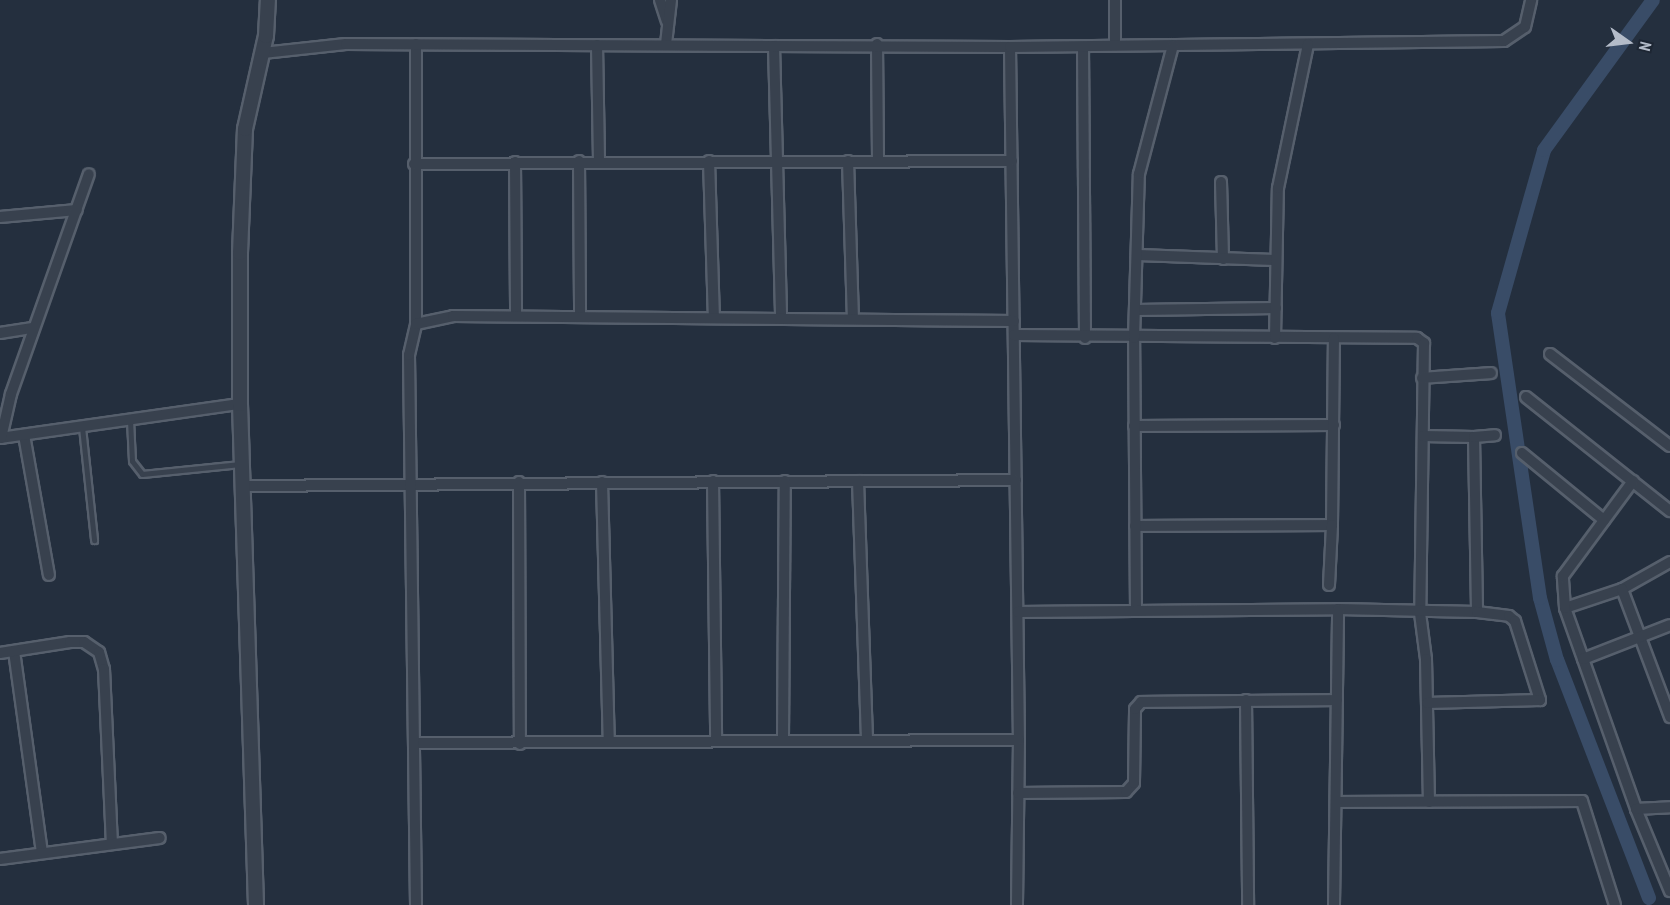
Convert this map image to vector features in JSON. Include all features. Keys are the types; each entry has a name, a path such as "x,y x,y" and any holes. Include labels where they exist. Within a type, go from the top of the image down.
{"street":[{"path":"256,905 240,404 245,129 263,53 268,0"},
{"path":"660,0 667,21"},
{"path":"666,44 671,0"},
{"path":"1115,0 1115,45"},
{"path":"263,53 346,44 774,46 877,44 1083,47 1504,41 1525,27 1531,0"},
{"path":"416,44 414,164 416,324 409,355 409,483 416,743 416,905"},
{"path":"877,44 878,161"},
{"path":"1275,338 1274,260 1278,188 1308,44"},
{"path":"597,45 599,162"},
{"path":"1136,611 1134,338 1139,174 1173,45"},
{"path":"774,46 781,318"},
{"path":"1011,47 1019,740 1017,905"},
{"path":"1083,47 1085,338"},
{"path":"709,161 714,318"},
{"path":"848,161 853,319"},
{"path":"414,164 1012,161"},
{"path":"515,162 516,316"},
{"path":"579,162 580,316"},
{"path":"88,174 33,328 5,413 1,438 240,404"},
{"path":"1221,182 1223,259"},
{"path":"0,217 77,210"},
{"path":"1138,255 1274,260"},
{"path":"1136,310 1276,308"},
{"path":"416,324 434,318 516,316 1014,321"},
{"path":"0,333 33,328"},
{"path":"1014,336 1417,338 1424,343 1420,613 1427,702 1429,802"},
{"path":"1329,585 1334,338"},
{"path":"1550,354 1670,446"},
{"path":"1422,378 1491,373"},
{"path":"1526,397 1670,511"},
{"path":"1134,426 1334,425"},
{"path":"24,435 49,575"},
{"path":"1423,436 1495,435"},
{"path":"1474,437 1477,612"},
{"path":"1522,453 1604,520"},
{"path":"242,486 519,482 1016,480"},
{"path":"713,481 716,740"},
{"path":"783,738 784,481"},
{"path":"858,481 867,739"},
{"path":"1633,481 1563,576 1565,608 1636,809 1670,891"},
{"path":"519,482 520,744"},
{"path":"602,482 609,742"},
{"path":"1135,526 1332,525"},
{"path":"1565,608 1622,589 1670,562"},
{"path":"1622,589 1642,636 1670,717"},
{"path":"1018,612 1338,609 1420,613 1477,612 1509,616 1515,621 1540,700 1427,702"},
{"path":"1334,905 1338,609"},
{"path":"1583,659 1670,625"},
{"path":"0,653 84,642 99,652 104,669 112,842"},
{"path":"14,651 42,852"},
{"path":"1018,793 1126,792 1134,783 1137,704 1246,700 1337,700"},
{"path":"1246,700 1248,905"},
{"path":"416,743 520,744 783,738 1019,740"},
{"path":"1336,802 1582,801 1615,905"},
{"path":"1636,809 1670,807"},
{"path":"0,859 112,842 160,838"}],"lane":[{"path":"130,420 133,468 142,474 242,464"},
{"path":"82,427 94,540"}],"waterway":[{"path":"1649,898 1557,660 1540,598 1498,313 1544,150 1653,0"}]}
